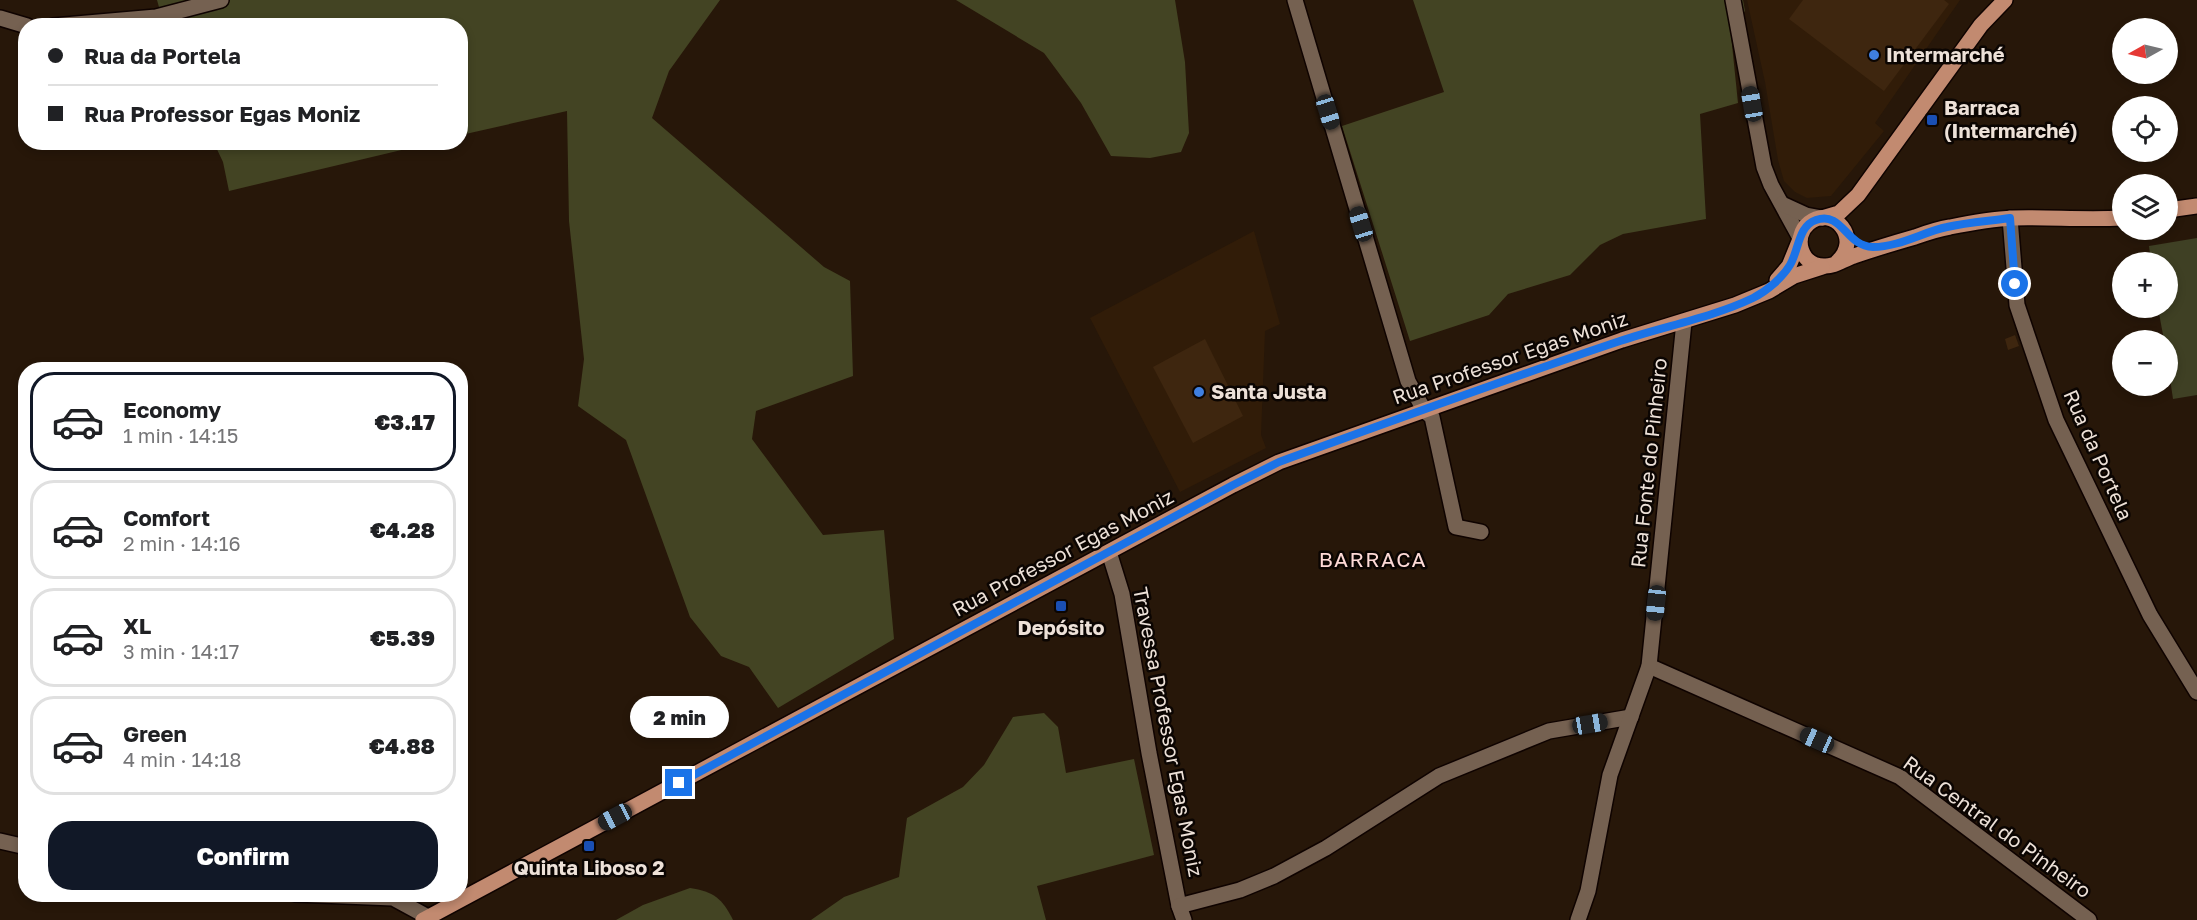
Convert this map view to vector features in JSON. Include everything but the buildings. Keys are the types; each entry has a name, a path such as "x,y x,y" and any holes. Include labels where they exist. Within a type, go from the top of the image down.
{"main road":[{"path":"1838,262 1847,250 1846,222 1858,195 1981,25 2005,0"},
{"path":"1858,195 1839,213 1808,225 1800,238 1803,254 1815,265 1822,267 1947,227 2010,218 2112,218"},
{"path":"2178,209 2197,206"},
{"path":"1822,218 1837,222 1860,244 1872,247 1886,246"},
{"name":"Rua Professor Egas Moniz","path":"1756,297 1781,277 1796,254 1800,238"},
{"name":"Rua Professor Egas Moniz","path":"468,896 1279,462 1622,340 1684,322 1756,297 1794,276 1822,267"},
{"name":"Rua Professor Egas Moniz","path":"425,919 457,902"}],"street":[{"path":"145,18 221,0"},
{"path":"1295,0 1408,381 1424,410 1432,417 1456,527 1480,532"},
{"path":"1733,0 1764,166 1800,238"},
{"path":"0,18 18,23"},
{"path":"1782,204 1793,211 1822,218"},
{"name":"Rua da Portela","path":"2010,218 2017,305 2056,420 2150,615 2197,692"},
{"name":"Rua Fonte do Pinheiro","path":"1578,920 1588,891 1610,775 1649,666 1684,322"},
{"name":"Travessa Professor Egas Moniz","path":"1110,552 1122,594 1149,753 1182,913"},
{"name":"Rua Central do Pinheiro","path":"1649,666 1900,777 2089,920"},
{"path":"1182,913 1274,876 1326,848 1439,776 1549,731 1631,717"},
{"path":"0,841 18,846"},
{"path":"399,902 425,919"}],"shaded area":[{"path":"1747,0 1960,0 1875,123 1884,131 1831,196 1807,198 1795,192 1784,181"},
{"path":"1254,231 1280,324 1265,331 1261,435 1266,448 1180,492 1090,318"}],"green space":[{"path":"157,0 720,0 669,71 652,118 824,267 850,281 853,376 756,411 752,439 823,535 884,530 894,639 778,708 749,667 721,656 690,617 626,440 578,406 584,359 569,221 567,111 468,133 468,18 162,18"},
{"path":"956,0 1175,0 1185,62 1189,133 1181,152 1150,158 1111,156 1081,103 1044,53"},
{"path":"1413,0 1743,0 1745,11 1731,35 1738,103 1700,114 1706,219 1623,234 1600,245 1570,275 1508,294 1489,315 1410,341 1342,126 1444,92"},
{"path":"217,150 402,150 229,191 223,162"},
{"path":"2197,238 2197,395 2173,399 2173,396 2178,396 2178,330 2162,330 2160,318 2178,318 2178,252 2150,252 2149,246"},
{"path":"1044,713 1058,727 1066,773 1134,759 1154,855 1037,886 1046,920 811,920 844,897 899,877 907,818 963,787 984,765 1013,717"},
{"path":"690,888 716,897 725,906 733,920 616,920 643,905"}],"place":[{"name":"Intermarché","path":"1874,55"},
{"name":"Barraca (Intermarché)","path":"1932,120"},
{"name":"Santa Justa","path":"1199,392"},
{"name":"Depósito","path":"1061,606"},
{"name":"Quinta Liboso 2","path":"589,846"}],"district":[{"name":"BARRACA","path":"1373,560"}],"route":[{"path":"679,783 1279,462 1622,340 1684,322 1756,297 1781,277 1796,254 1803,231 1814,220 1822,218 1837,222 1854,241 1872,247 1886,246 1947,227 2010,218 2015,284"}]}
